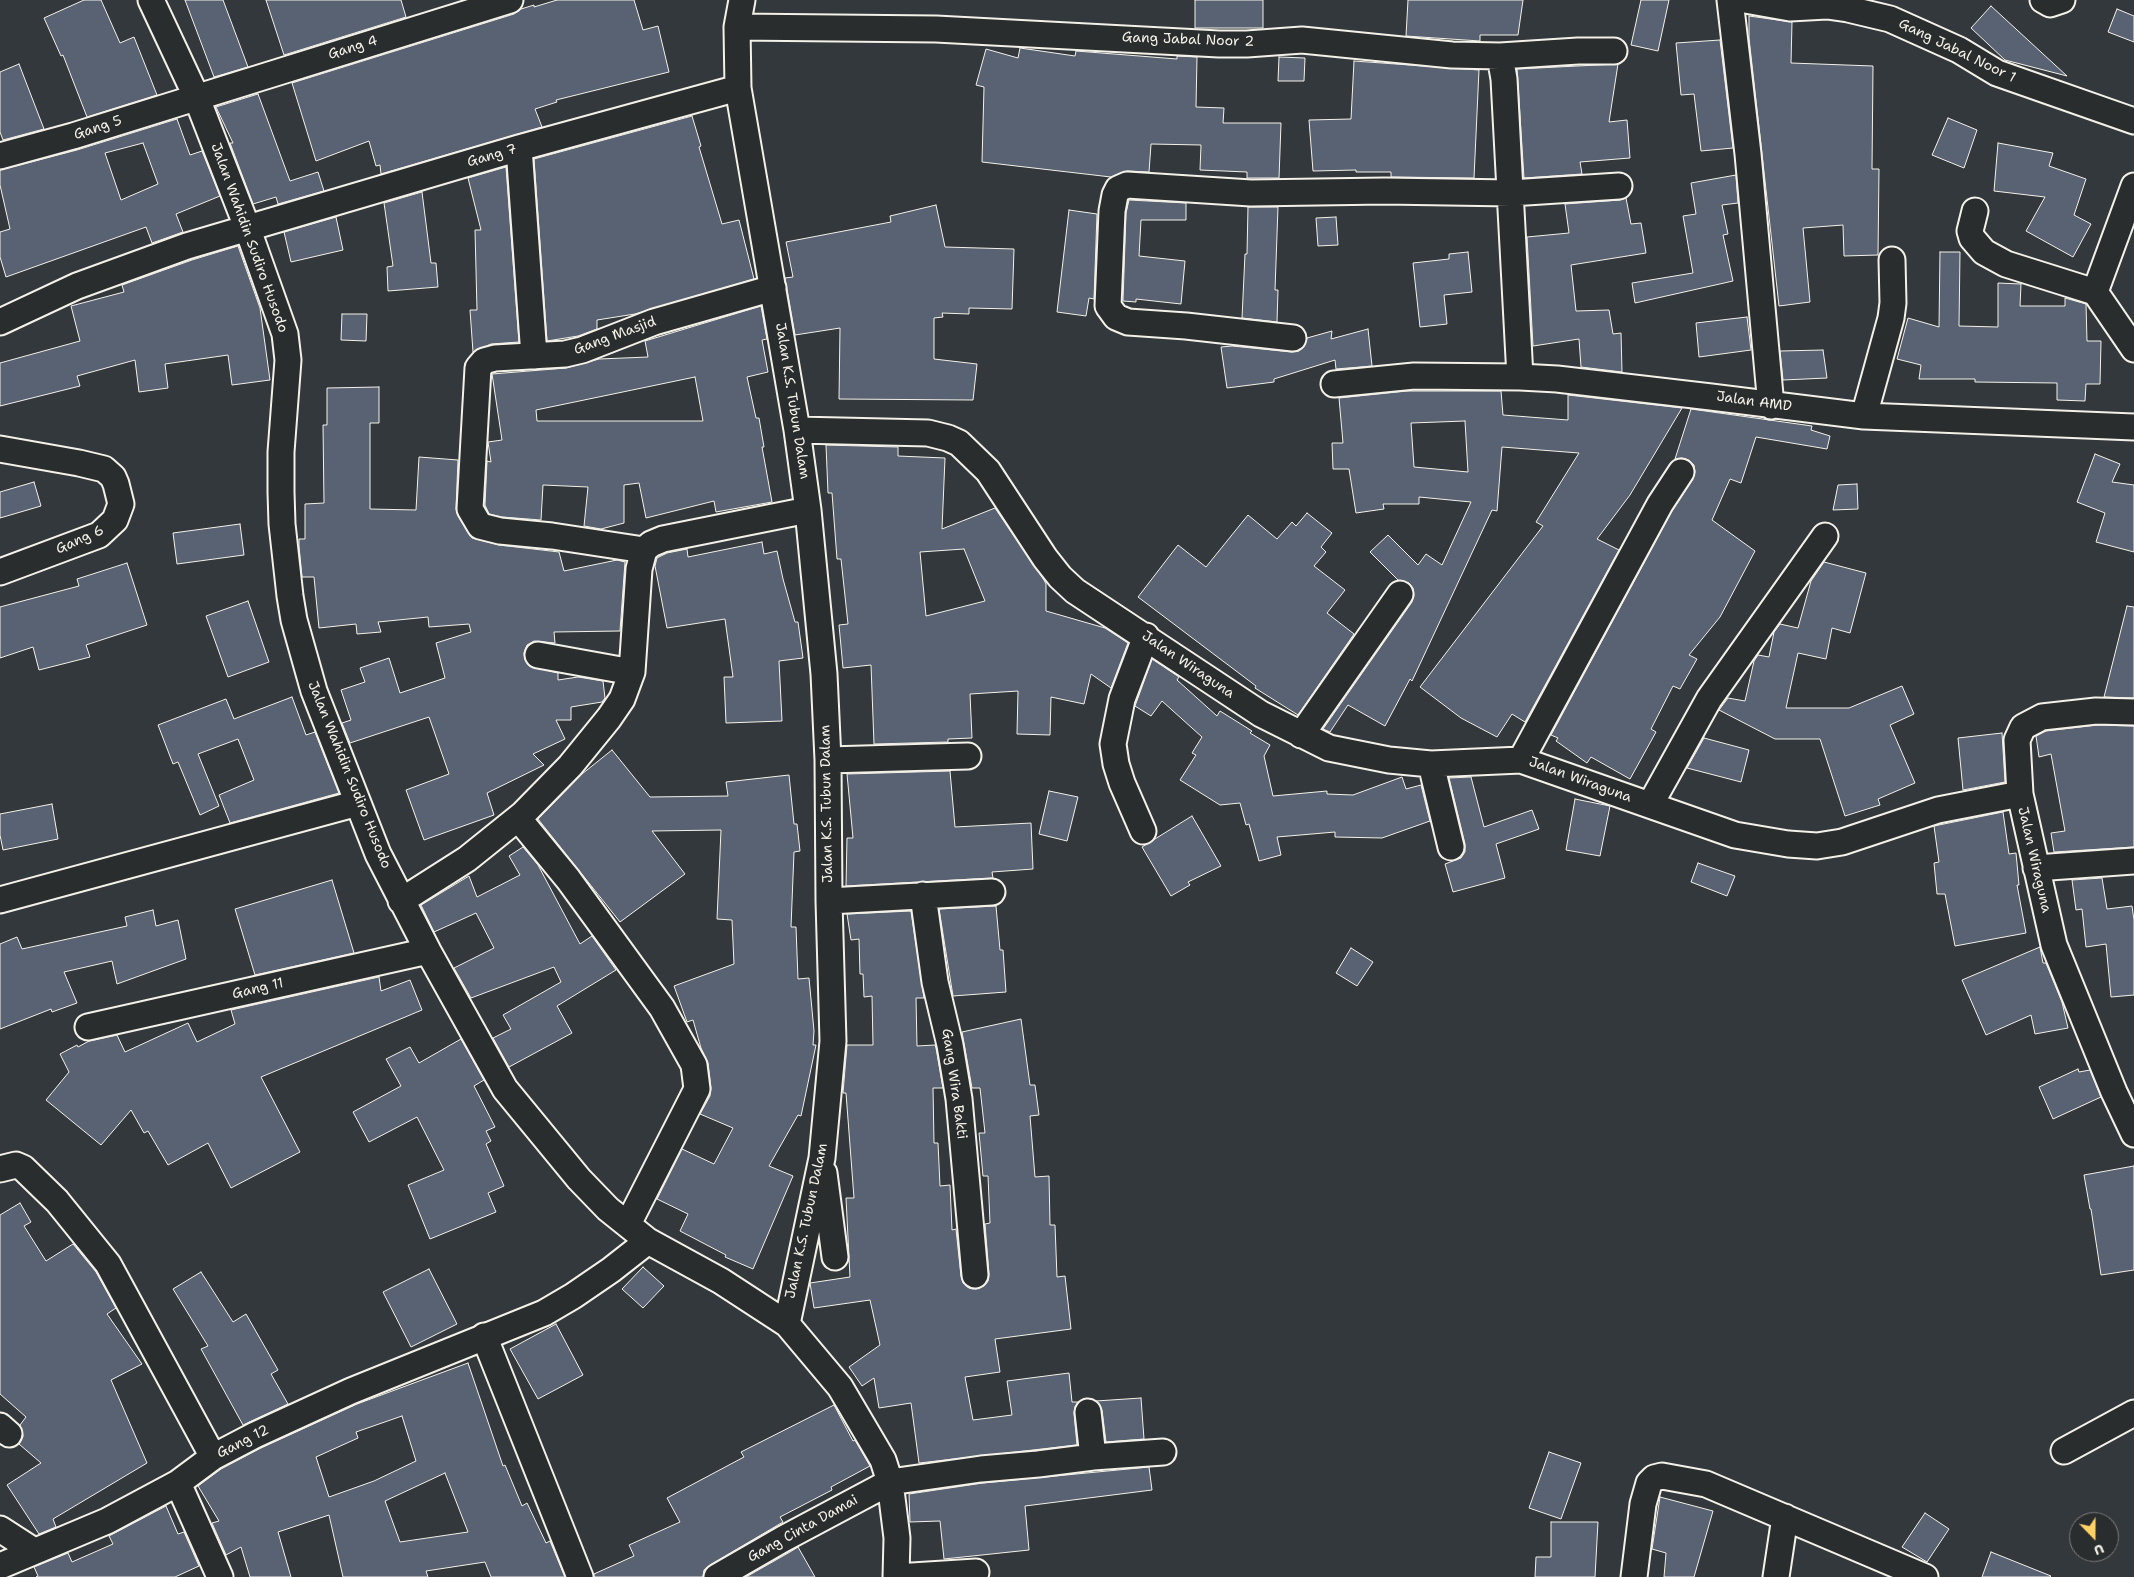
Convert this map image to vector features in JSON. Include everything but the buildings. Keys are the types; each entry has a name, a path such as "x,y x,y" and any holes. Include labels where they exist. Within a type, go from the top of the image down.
{"street":[{"name":"Jalan Wahidin Sudiro Husodo","path":"152,0 196,96 247,227 279,317 287,347 288,373 281,452 281,492 286,567 294,620 314,691 378,854 401,901 504,1089 579,1179 608,1209 648,1241 721,1280 786,1324"},
{"name":"Gang 4","path":"196,96 510,0"},
{"name":"Jalan K.S. Tubun Dalam","path":"742,0 737,27 738,88 798,430 824,674 828,760 829,901 833,1041 822,1158 786,1324"},
{"path":"1730,0 1748,154 1772,406"},
{"name":"Gang Jabal Noor 1","path":"1745,0 1790,8 1826,6 1890,19 1959,50 1997,73 2134,121"},
{"path":"2043,0 2050,4 2062,0"},
{"name":"Gang Jabal Noor 2","path":"737,27 936,29 1205,44 1247,44 1302,40 1452,55 1500,56 1578,51 1614,51"},
{"path":"1500,56 1504,79 1520,377"},
{"name":"Gang 7","path":"247,227 518,148 738,88"},
{"name":"Gang 5","path":"0,156 73,136 196,96"},
{"path":"518,148 534,356"},
{"path":"1293,338 1186,326 1128,322 1116,317 1108,306 1112,211 1115,195 1118,190 1127,185 1251,193 1385,191 1511,193 1619,186"},
{"path":"2095,292 2134,186"},
{"path":"1974,211 1970,231 1972,238 1984,252 2006,264 2095,292 2134,349"},
{"path":"0,322 77,286 187,246 247,227"},
{"path":"1864,416 1891,318 1893,303 1892,260"},
{"name":"Gang Masjid","path":"644,550 552,536 500,531 480,526 470,509 478,368 484,361 495,358 565,354 582,350 654,322 774,288"},
{"name":"Jalan AMD","path":"1334,384 1375,379 1430,376 1520,377 1557,379 1711,396 1772,406 1864,416 2134,427"},
{"name":"Jalan Wiraguna","path":"798,430 928,433 959,443 988,471 1045,558 1060,577 1092,603 1146,636 1261,714 1328,748 1389,760 1431,764 1521,760 1735,835 1788,844 1817,846 1842,842 1938,810 2020,794 2054,945 2114,1092 2134,1134"},
{"name":"Gang 6","path":"0,449 104,469 113,476 121,504 115,520 99,535 0,572"},
{"path":"1521,760 1660,504 1681,472"},
{"path":"401,901 467,859 518,818 570,766 609,718 622,698 632,672 639,569 644,550 651,544 663,539 808,510"},
{"path":"1650,805 1709,699 1825,536"},
{"path":"1301,735 1400,594"},
{"path":"1143,831 1122,783 1116,764 1113,744 1122,699 1146,636"},
{"path":"538,655 632,672"},
{"path":"2020,794 2017,740 2023,727 2042,717 2096,711 2134,712"},
{"path":"828,760 968,756"},
{"path":"1431,764 1451,847"},
{"path":"0,900 358,803"},
{"path":"518,818 568,879 662,1008 694,1065 697,1089 628,1224"},
{"path":"2036,868 2134,861"},
{"path":"829,901 992,892"},
{"name":"Gang Wira Bakti","path":"923,895 935,982 950,1045 959,1099 974,1275"},
{"name":"Gang 11","path":"88,1027 428,951"},
{"path":"822,1158 835,1257"},
{"path":"0,1169 8,1165 24,1168 58,1201 108,1264 213,1457"},
{"name":"Gang 12","path":"0,1566 107,1521 178,1483 213,1457 351,1391 488,1334 544,1313 611,1270 648,1241"},
{"path":"786,1324 840,1386 878,1449 890,1482 897,1538 896,1577 976,1572"},
{"path":"488,1334 580,1577"},
{"path":"1088,1412 1094,1457"},
{"path":"2064,1452 2134,1413"},
{"name":"Gang Cinta Damai","path":"717,1577 783,1539 890,1482 981,1469 1163,1452"},
{"path":"1634,1577 1643,1504 1648,1483 1654,1478 1662,1476 1706,1484 1925,1577"},
{"path":"178,1483 220,1577"},
{"path":"1776,1577 1786,1517"},
{"path":"0,1529 34,1551"}]}
